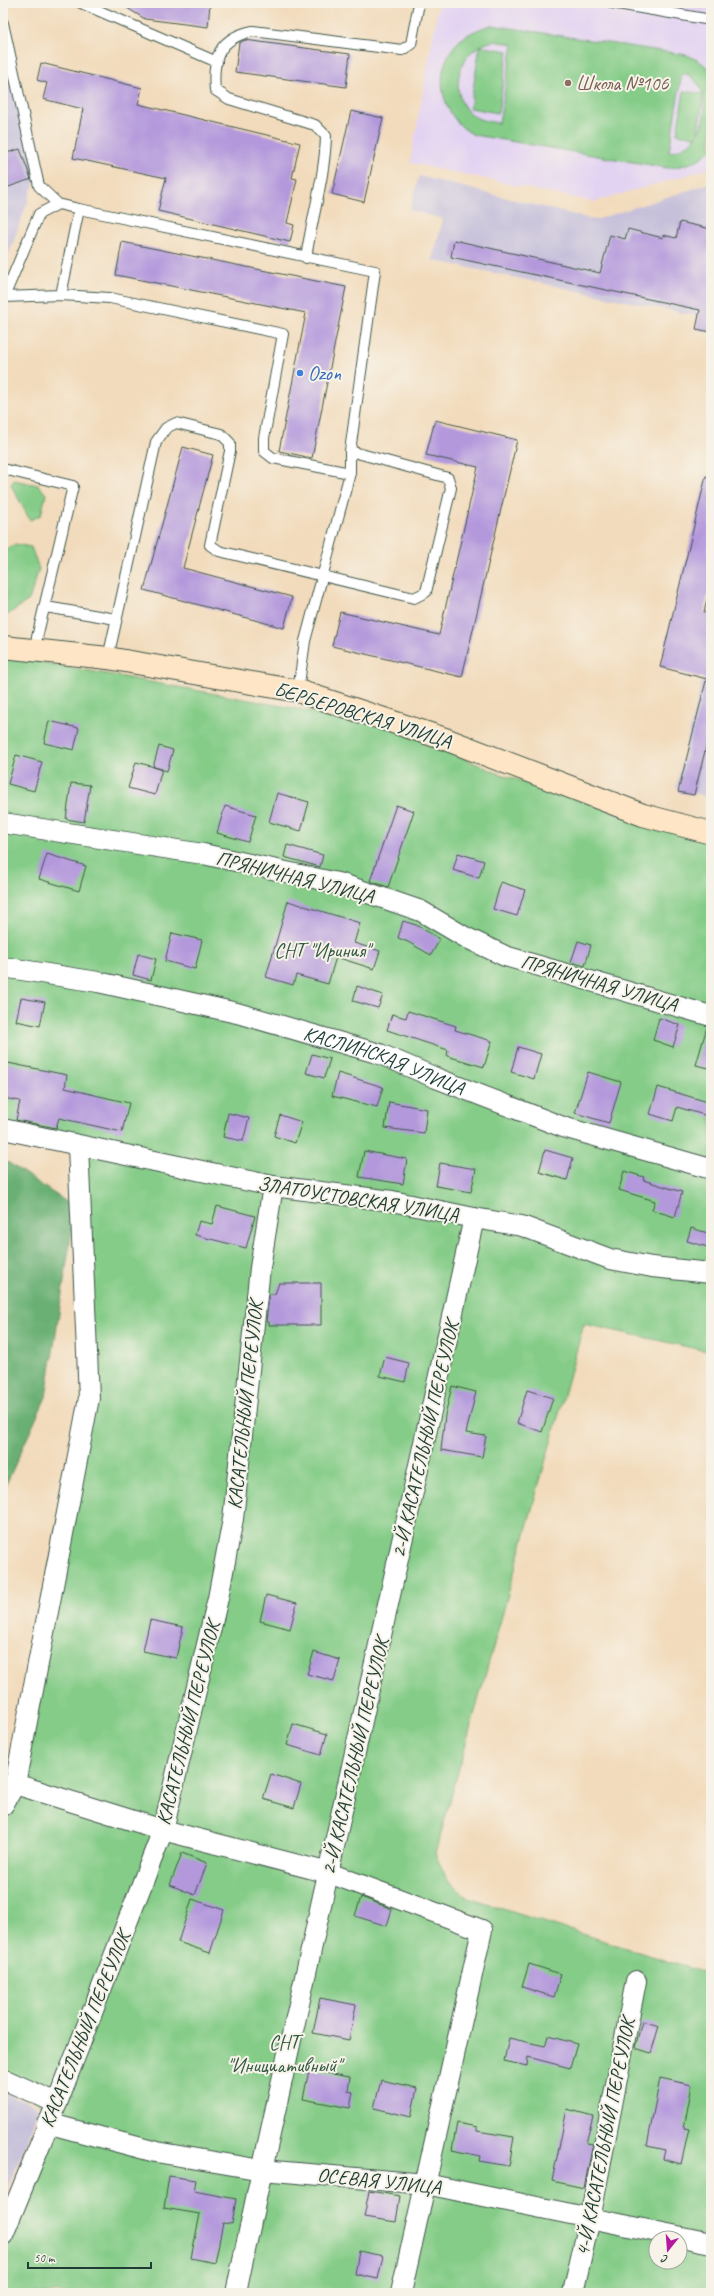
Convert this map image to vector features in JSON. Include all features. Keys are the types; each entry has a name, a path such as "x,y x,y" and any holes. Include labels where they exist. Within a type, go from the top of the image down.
{"street":[{"name":"БЕРБЕРОВСКАЯ УЛИЦА","path":"3,647 108,658 298,691 445,739 643,815 711,833"},
{"name":"ПРЯНИЧНАЯ УЛИЦА","path":"3,823 202,854 342,884 421,912 465,937 505,956 711,1016"},
{"name":"КАСЛИНСКАЯ УЛИЦА","path":"3,967 98,982 237,1013 380,1054 436,1078 563,1127 711,1169"},
{"name":"ЗЛАТОУСТОВСКАЯ УЛИЦА","path":"3,1129 274,1186 392,1201 474,1218 522,1226 610,1259 658,1267 711,1273"},
{"path":"3,1806 14,1784 89,1398 78,1146"},
{"name":"КАСАТЕЛЬНЫЙ ПЕРЕУЛОК","path":"3,2235 47,2123 57,2103 163,1830 218,1598 233,1519 260,1268 274,1186"},
{"name":"2-Й КАСАТЕЛЬНЫЙ ПЕРЕУЛОК","path":"236,2293 262,2170 474,1218"},
{"path":"14,1784 163,1830 328,1873 482,1930 401,2293"},
{"name":"4-Й КАСАТЕЛЬНЫЙ ПЕРЕУЛОК","path":"573,2293 590,2218 636,1981"},
{"path":"3,2079 57,2103"},
{"name":"ОСЕВАЯ УЛИЦА","path":"47,2123 156,2152 262,2170 426,2184 711,2243"}],"lane":[{"path":"81,3 217,62"},
{"path":"306,258 311,219 326,157 326,136 316,125 229,100 215,90 214,73 220,48 236,34 253,31 402,50 411,44 420,3"},
{"path":"612,3 711,20"},
{"path":"3,23 39,186 58,204 306,258 375,271 350,451 350,473 324,576 305,641 298,691"},
{"path":"58,204 39,214 3,297 61,295 110,298 283,334 264,438 264,451 273,458 350,473"},
{"path":"61,295 79,209"},
{"path":"108,658 156,442 166,428 176,423 221,434 230,443 230,451 210,545 218,551 414,598 426,592 451,488 448,478 350,451"},
{"path":"3,469 73,486 46,607 34,650"},
{"path":"46,607 116,619"}],"shaded area":[{"name":"Школа №106","path":"439,3 711,3 711,168 594,202 410,163"},
{"path":"3,37 38,173 3,270"},
{"path":"419,176 595,220 711,183 711,319 432,260 443,219 410,210"},
{"path":"711,644 711,798 676,787"},
{"path":"3,2092 40,2107 3,2201"}],"green space":[{"path":"491,25 687,55 701,62 711,71 711,149 702,157 691,163 668,168 474,135 462,127 453,117 447,105 443,92 442,79 444,66 450,53 458,42 470,34","holes":["493,41 513,44 499,123 479,119 468,111 462,103 458,82 460,71 471,52 480,46","682,73 692,78 700,87 704,99 704,112 701,126 695,138 684,147 669,152"]},
{"path":"480,46 508,51 498,113 470,108"},
{"path":"684,91 704,94 697,137 677,134"},
{"path":"14,480 38,485 46,494 41,515 30,520 11,485"},
{"path":"15,544 31,547 39,569 29,600 3,618 3,552"},
{"name":"СНТ \"Инициативный\"","path":"3,655 391,726 497,773 669,830 711,840 711,1352 584,1324 435,1854 447,1879 468,1898 711,1975 711,2293 3,2293 3,2232 53,2109 3,2086 3,1783 9,1768 83,1397 73,1141 3,1123"},
{"path":"3,1159 68,1203 76,1204 46,1397 3,1491"}],"building":[{"path":"119,3 210,3 208,27 145,19"},
{"path":"245,40 350,54 346,87 235,72 239,43"},
{"path":"41,63 142,88 138,104 300,143 292,178 297,179 287,223 294,225 290,242 158,211 166,178 73,158 83,109 43,99 47,83 37,80"},
{"path":"351,111 383,118 364,202 332,194"},
{"path":"20,149 31,179 3,189 3,154"},
{"path":"680,222 711,229 711,332 696,329 700,310 451,257 454,240 600,273 610,235 625,239 628,229 663,238 663,235 676,238"},
{"path":"122,242 346,287 312,458 279,451 306,313 116,275"},
{"path":"435,420 517,440 462,677 332,646 340,612 439,635 478,467 426,455"},
{"path":"183,447 213,455 183,568 292,597 284,628 144,590"},
{"path":"706,476 711,477 711,584 704,612 711,613 711,680 660,667"},
{"path":"706,681 711,682 711,727 694,795 678,792"},
{"path":"49,721 79,728 74,750 44,743"},
{"path":"159,746 173,750 167,771 153,767"},
{"path":"16,755 42,762 34,791 8,784"},
{"path":"136,762 162,769 155,795 128,788"},
{"path":"71,783 90,785 84,822 66,819"},
{"path":"277,793 309,802 301,831 269,822"},
{"path":"396,805 414,811 388,887 370,881"},
{"path":"225,806 256,815 248,842 217,833"},
{"path":"287,845 323,855 320,867 284,857"},
{"path":"458,853 484,861 479,878 453,870"},
{"path":"47,854 86,866 79,891 39,879"},
{"path":"501,882 525,890 517,916 493,909"},
{"path":"288,901 360,923 354,943 380,951 374,969 336,957 328,984 296,975 293,985 266,977"},
{"path":"403,921 416,925 440,939 431,955 398,938"},
{"path":"172,933 202,940 195,969 165,961"},
{"path":"578,941 591,945 585,966 571,962"},
{"path":"138,954 156,959 151,980 133,975"},
{"path":"357,986 383,995 378,1008 353,1001"},
{"path":"21,998 45,1002 40,1026 16,1021"},
{"path":"408,1011 456,1026 455,1030 492,1041 484,1067 447,1056 448,1050 387,1030 392,1014 406,1018"},
{"path":"659,1018 680,1025 673,1047 653,1040"},
{"path":"707,1027 711,1027 711,1061 709,1068 696,1065"},
{"path":"518,1047 541,1054 534,1079 511,1072"},
{"path":"312,1054 330,1059 324,1078 306,1073"},
{"path":"3,1062 67,1075 65,1088 129,1103 122,1132 59,1118 56,1128 16,1120 20,1101 3,1098"},
{"path":"588,1072 621,1082 609,1123 575,1113"},
{"path":"338,1073 383,1087 377,1107 332,1096"},
{"path":"658,1087 711,1103 711,1117 677,1107 673,1121 650,1114"},
{"path":"389,1102 427,1109 424,1133 385,1128"},
{"path":"228,1113 249,1118 243,1141 223,1137"},
{"path":"280,1115 302,1122 295,1143 274,1136"},
{"path":"545,1150 573,1158 567,1180 539,1172"},
{"path":"364,1151 407,1159 403,1184 359,1177"},
{"path":"440,1163 476,1169 471,1192 436,1186"},
{"path":"624,1171 644,1177 643,1180 682,1192 675,1217 652,1210 655,1201 619,1190"},
{"path":"217,1206 255,1216 246,1248 195,1235 199,1221 212,1224"},
{"path":"691,1228 711,1234 711,1248 687,1241"},
{"path":"279,1283 321,1283 321,1325 269,1325 269,1322 266,1322 269,1294 275,1294"},
{"path":"385,1357 409,1363 405,1382 380,1376"},
{"path":"452,1386 476,1392 466,1433 486,1436 482,1457 441,1450 445,1415"},
{"path":"527,1390 553,1398 542,1432 517,1423"},
{"path":"266,1595 297,1603 290,1629 260,1621"},
{"path":"150,1620 183,1627 176,1658 143,1651"},
{"path":"314,1652 340,1660 334,1681 307,1674"},
{"path":"293,1724 327,1734 321,1755 287,1745"},
{"path":"271,1774 301,1784 294,1808 263,1799"},
{"path":"182,1853 207,1863 195,1895 170,1885"},
{"path":"361,1897 392,1909 387,1926 355,1916"},
{"path":"192,1899 224,1910 210,1953 178,1942"},
{"path":"529,1964 561,1974 554,1997 522,1987"},
{"path":"320,1998 356,2005 349,2040 313,2033"},
{"path":"642,2021 659,2026 651,2053 635,2048"},
{"path":"548,2036 577,2044 570,2068 528,2057 527,2066 504,2061 509,2038 545,2046"},
{"path":"309,2070 350,2077 348,2091 353,2092 350,2108 303,2099"},
{"path":"660,2078 692,2085 684,2128 689,2129 681,2164 663,2159 665,2150 647,2146"},
{"path":"381,2080 417,2088 411,2117 374,2108"},
{"path":"567,2109 593,2116 586,2143 593,2144 584,2188 552,2181"},
{"path":"457,2123 477,2127 477,2131 514,2137 509,2166 479,2161 480,2156 452,2150"},
{"path":"169,2176 196,2180 194,2191 236,2199 232,2224 223,2223 215,2263 191,2258 200,2214 164,2208"},
{"path":"369,2191 400,2196 396,2222 364,2217"},
{"path":"359,2251 383,2256 378,2279 355,2274"}],"place":[{"name":"Школа №106","path":"568,83"},
{"name":"Ozon","path":"300,373"}],"park label":[{"name":"СНТ \"Ириния\"","path":"322,950"}]}
